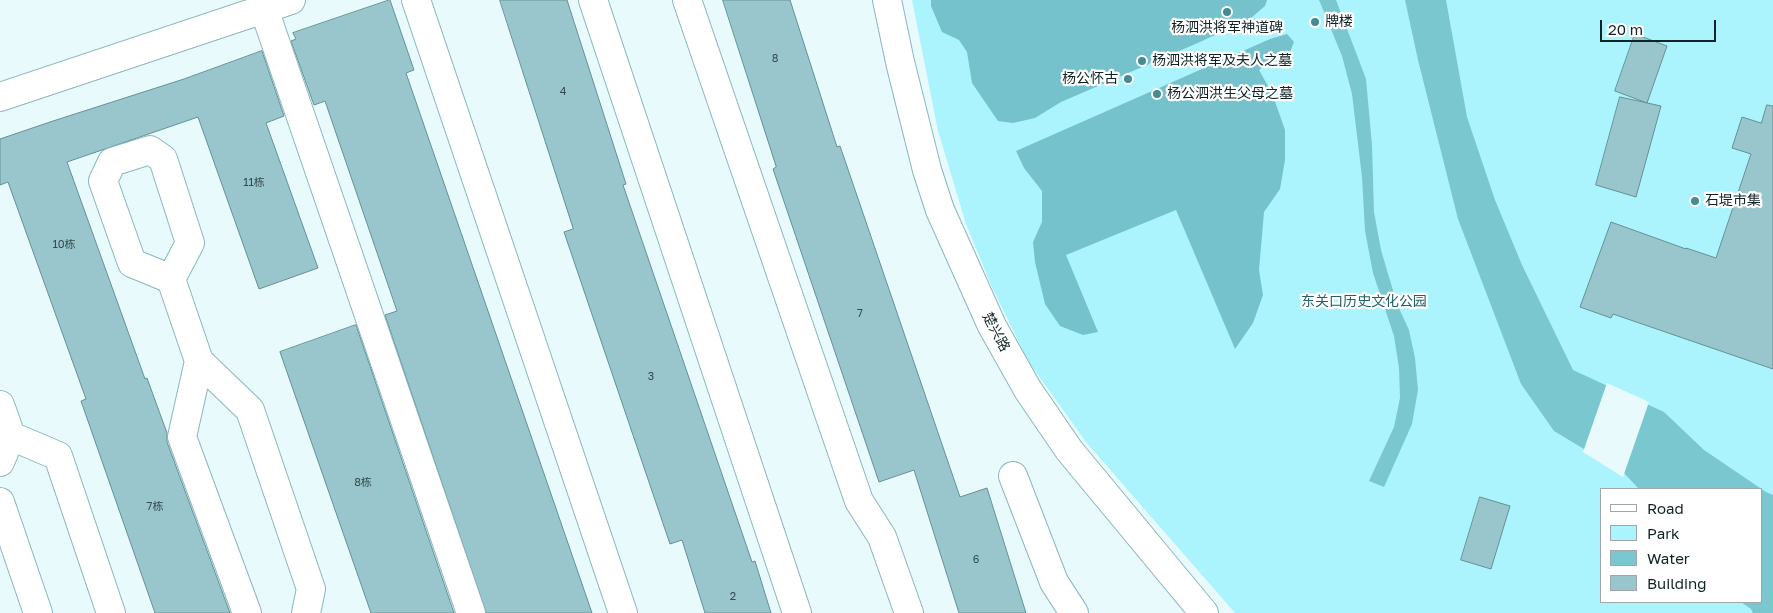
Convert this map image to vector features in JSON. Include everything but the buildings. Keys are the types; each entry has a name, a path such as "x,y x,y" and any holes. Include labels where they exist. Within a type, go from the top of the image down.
{"street":[{"path":"0,97 291,0"},
{"path":"416,0 623,613"},
{"path":"593,0 797,613"},
{"path":"687,0 859,501 882,537 909,613"},
{"name":"楚兴路","path":"887,0 900,62 927,170 940,210 992,326 1028,390 1069,450 1204,613"},
{"path":"264,9 470,613"},
{"path":"170,279 199,362 250,410 311,589 306,613"},
{"path":"199,362 182,437 247,613"},
{"path":"0,405 11,436 0,462"},
{"path":"11,436 58,456 111,613"},
{"path":"1014,476 1054,582 1074,613"},
{"path":"0,502 38,613"}],"green space":[{"name":"东关口历史文化公园","path":"912,0 1773,0 1773,613 1235,613 1086,442 1028,361 991,285 966,224 938,131"}],"shaded area":[{"path":"931,0 1267,0 1265,6 1251,18 1061,102 1035,118 1013,123 998,121 972,83 967,52 959,40 942,32 931,6"},
{"path":"1287,34 1294,42 1290,52 1272,60 1259,70 1272,93 1285,130 1285,160 1280,189 1264,212 1259,270 1263,295 1253,323 1235,349 1176,210 1066,255 1098,332 1083,335 1060,326 1045,304 1035,262 1033,242 1042,222 1042,191 1024,168 1016,151 1270,39"}],"water":[{"path":"1319,0 1336,0 1366,79 1372,145 1374,212 1381,250 1397,304 1409,330 1415,358 1418,390 1412,424 1384,487 1369,481 1394,427 1400,398 1399,368 1394,336 1373,273 1365,231 1362,177 1352,94 1342,56"},
{"path":"1405,0 1446,0 1467,117 1495,200 1522,265 1573,370 1664,412 1704,450 1761,488 1638,488 1624,473 1554,431 1521,384 1458,219"},
{"path":"1763,490 1773,495 1773,613 1753,613 1751,609 1742,603 1763,603"}],"pier":[{"path":"1607,383 1649,402 1623,477 1583,452"}],"place":[{"name":"杨泗洪将军神道碑","path":"1227,12"},
{"name":"牌楼","path":"1315,22"},
{"name":"杨泗洪将军及夫人之墓","path":"1142,61"},
{"name":"杨公怀古","path":"1128,79"},
{"name":"杨公泗洪生父母之墓","path":"1157,94"},
{"name":"石堤市集","path":"1695,201"}]}
